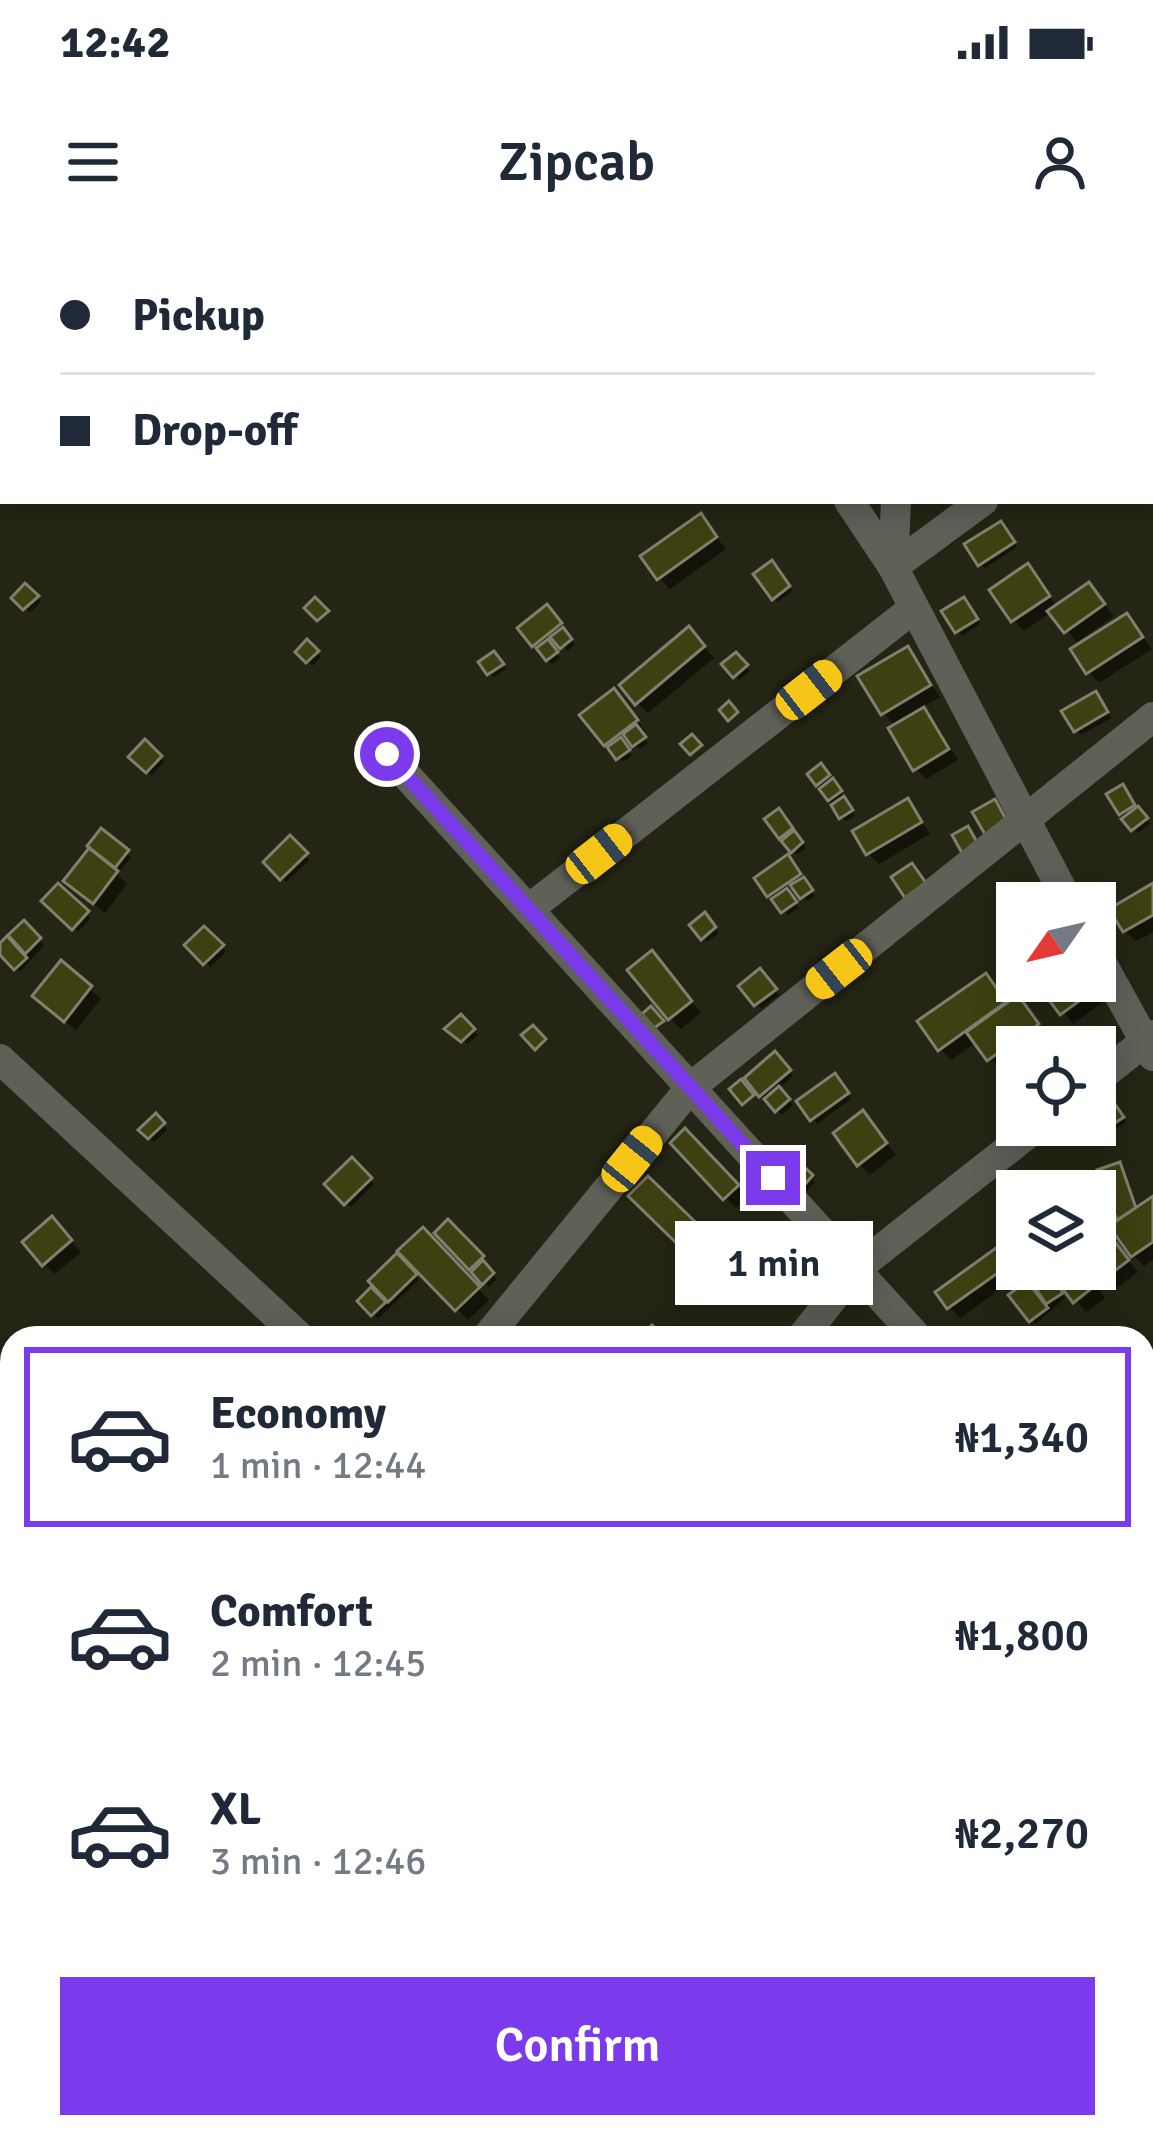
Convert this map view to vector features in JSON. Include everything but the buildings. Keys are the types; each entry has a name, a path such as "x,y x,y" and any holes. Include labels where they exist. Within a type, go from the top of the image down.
{"street":[{"path":"851,504 893,567 1057,882"},
{"path":"893,567 896,504"},
{"path":"893,567 979,504"},
{"path":"529,909 914,608"},
{"path":"496,1326 691,1087 1153,717"},
{"path":"387,754 907,1326"},
{"path":"1116,987 1150,1044 1116,1067"},
{"path":"0,1059 289,1326"},
{"path":"811,1326 856,1269 1012,1146"}],"route":[{"path":"387,754 773,1178"}]}
